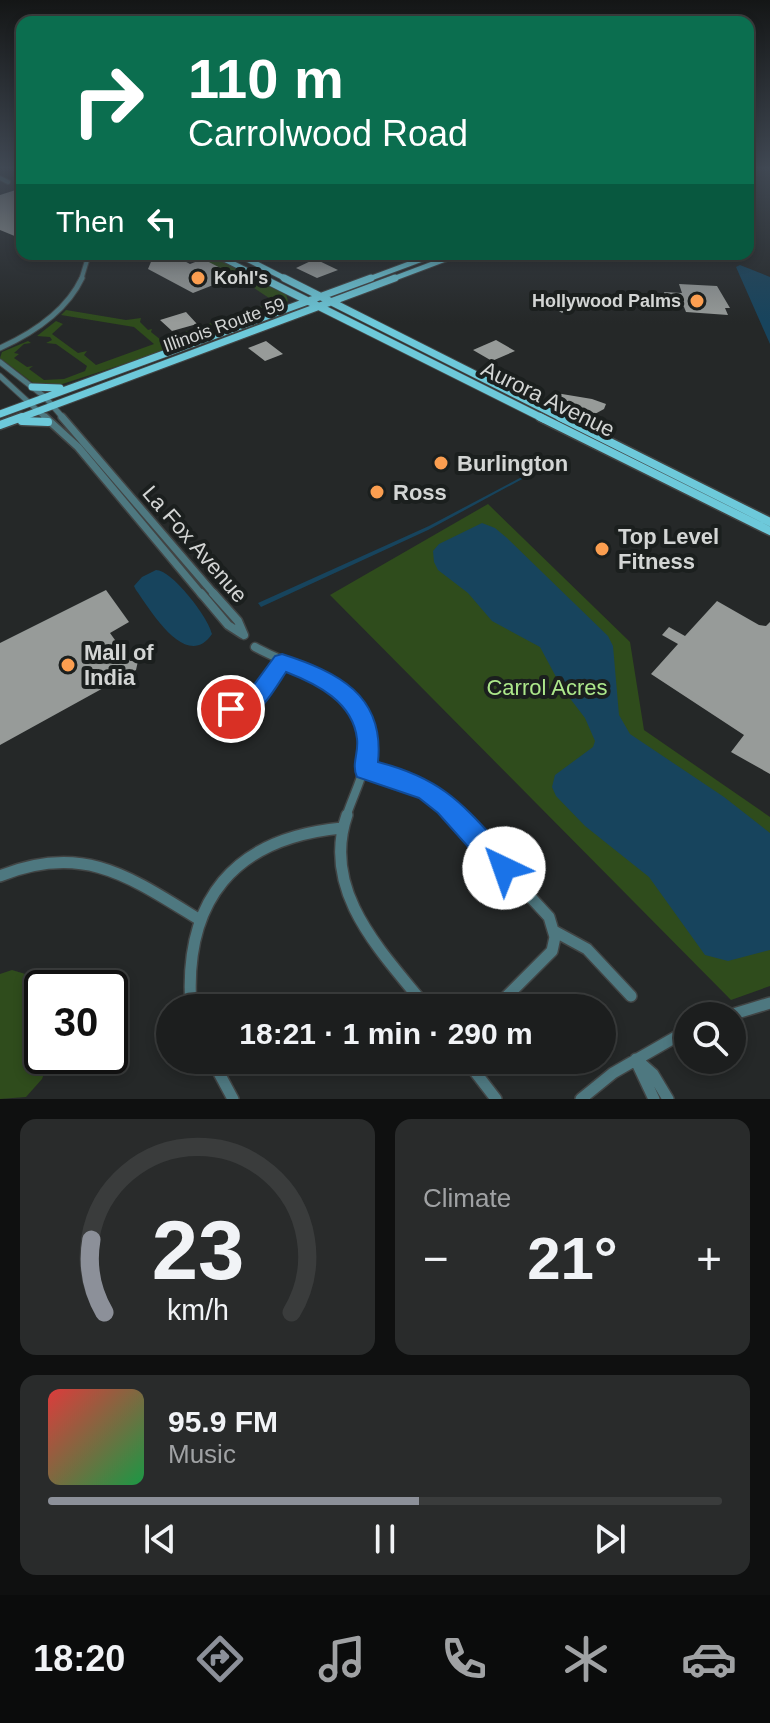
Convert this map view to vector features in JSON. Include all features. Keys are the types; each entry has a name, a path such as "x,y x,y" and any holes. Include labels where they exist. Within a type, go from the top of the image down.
{"main road":[{"name":"Aurora Avenue","path":"227,260 770,531"},
{"name":"Aurora Avenue","path":"250,260 770,522"},
{"name":"Illinois Route 59","path":"0,414 420,260"},
{"name":"Illinois Route 59","path":"0,425 442,260"},
{"path":"302,285 348,286"},
{"path":"286,309 290,290"},
{"path":"354,312 352,301 358,292"},
{"path":"296,315 342,317"},
{"path":"32,387 72,387"},
{"path":"10,421 48,422"}],"street":[{"path":"0,348 26,336 52,317 77,285 87,260"},
{"name":"La Fox Avenue","path":"0,362 45,397 238,621 244,635 228,625 78,447 0,376"},
{"path":"255,647 282,662 324,677 351,700 367,730 369,751 366,770 342,828 341,874 353,910 416,994"},
{"path":"238,713 253,703 282,662"},
{"path":"366,770 411,782 447,805 549,917 554,931 552,951 509,994"},
{"path":"191,994 190,955 200,920 222,882 252,852 281,836 300,831 342,828"},
{"path":"0,876 29,864 50,860 97,866 151,888 200,920"},
{"path":"554,931 569,935 583,945 631,996"},
{"path":"746,1010 770,1003"},
{"path":"581,1099 636,1059 674,1038"},
{"path":"636,1059 643,1081 654,1099"},
{"path":"636,1059 653,1074 668,1099"},
{"path":"220,1074 233,1099"},
{"path":"477,1074 496,1099"}],"green space":[{"path":"203,260 221,260 240,268 286,294 288,301 272,311 155,354 53,387 37,386 0,358 2,352 28,341 31,343 24,344 14,353 19,354 14,358 27,367 33,366 29,369 44,380 64,379 85,371 87,366 56,344 46,343 52,340 50,337 37,336 56,321 63,324 52,334 78,353 87,351 84,355 96,365 154,344 134,327 61,315 66,310 126,320 141,318 140,322 148,330 152,329 151,332 161,340 271,303 272,300 236,276"},
{"name":"Carrol Acres","path":"488,504 630,642 644,730 770,817 770,986 731,1000 330,595"},
{"path":"12,970 24,974 24,1074 44,1074 26,1097 0,1099 0,974"}],"water":[{"path":"740,265 770,277 770,344 736,267"},
{"path":"535,470 428,530 261,607 258,603 429,526"},
{"path":"482,523 495,528 507,538 608,636 613,646 619,715 630,734 724,797 770,833 770,950 728,961 705,955 649,877 585,826 556,796 552,787 555,775 593,747 595,741 585,718 562,688 540,647 492,621 468,593 438,570 434,562 433,551 439,544"},
{"path":"156,570 180,586 204,617 212,634 202,644 191,646 180,642 159,622 136,590 134,586 142,577"}],"building":[{"path":"0,220 16,220 16,237 0,230"},
{"name":"Kohl's","path":"152,260 182,260 190,264 205,260 236,276 193,293 148,269"},
{"path":"317,260 338,270 317,278 296,268"},
{"name":"Hollywood Palms","path":"679,284 717,286 730,308 725,308 728,315 686,312 684,307 668,306 664,292 682,293"},
{"path":"563,296 580,304 562,313 544,301"},
{"path":"186,312 197,324 172,331 160,320"},
{"path":"496,340 515,351 492,361 473,350"},
{"path":"266,341 283,354 265,361 248,348"},
{"path":"556,393 606,404 604,409 586,415"},
{"name":"Mall of India","path":"106,590 129,622 110,633 130,661 138,661 136,670 0,745 0,643"},
{"path":"717,601 759,625 766,626 770,622 770,774 731,752 744,735 651,674 678,644 662,635 669,627 685,636"}],"place":[{"name":"Kohl's","path":"198,278"},
{"name":"Hollywood Palms","path":"697,301"},
{"name":"Burlington","path":"441,463"},
{"name":"Ross","path":"377,492"},
{"name":"Top Level Fitness","path":"602,549"},
{"name":"Mall of India","path":"68,665"}],"route":[{"path":"231,709 238,713 253,703 282,662 324,677 344,692 363,720 369,740 366,770 402,779 428,790 447,805 504,868"}]}
